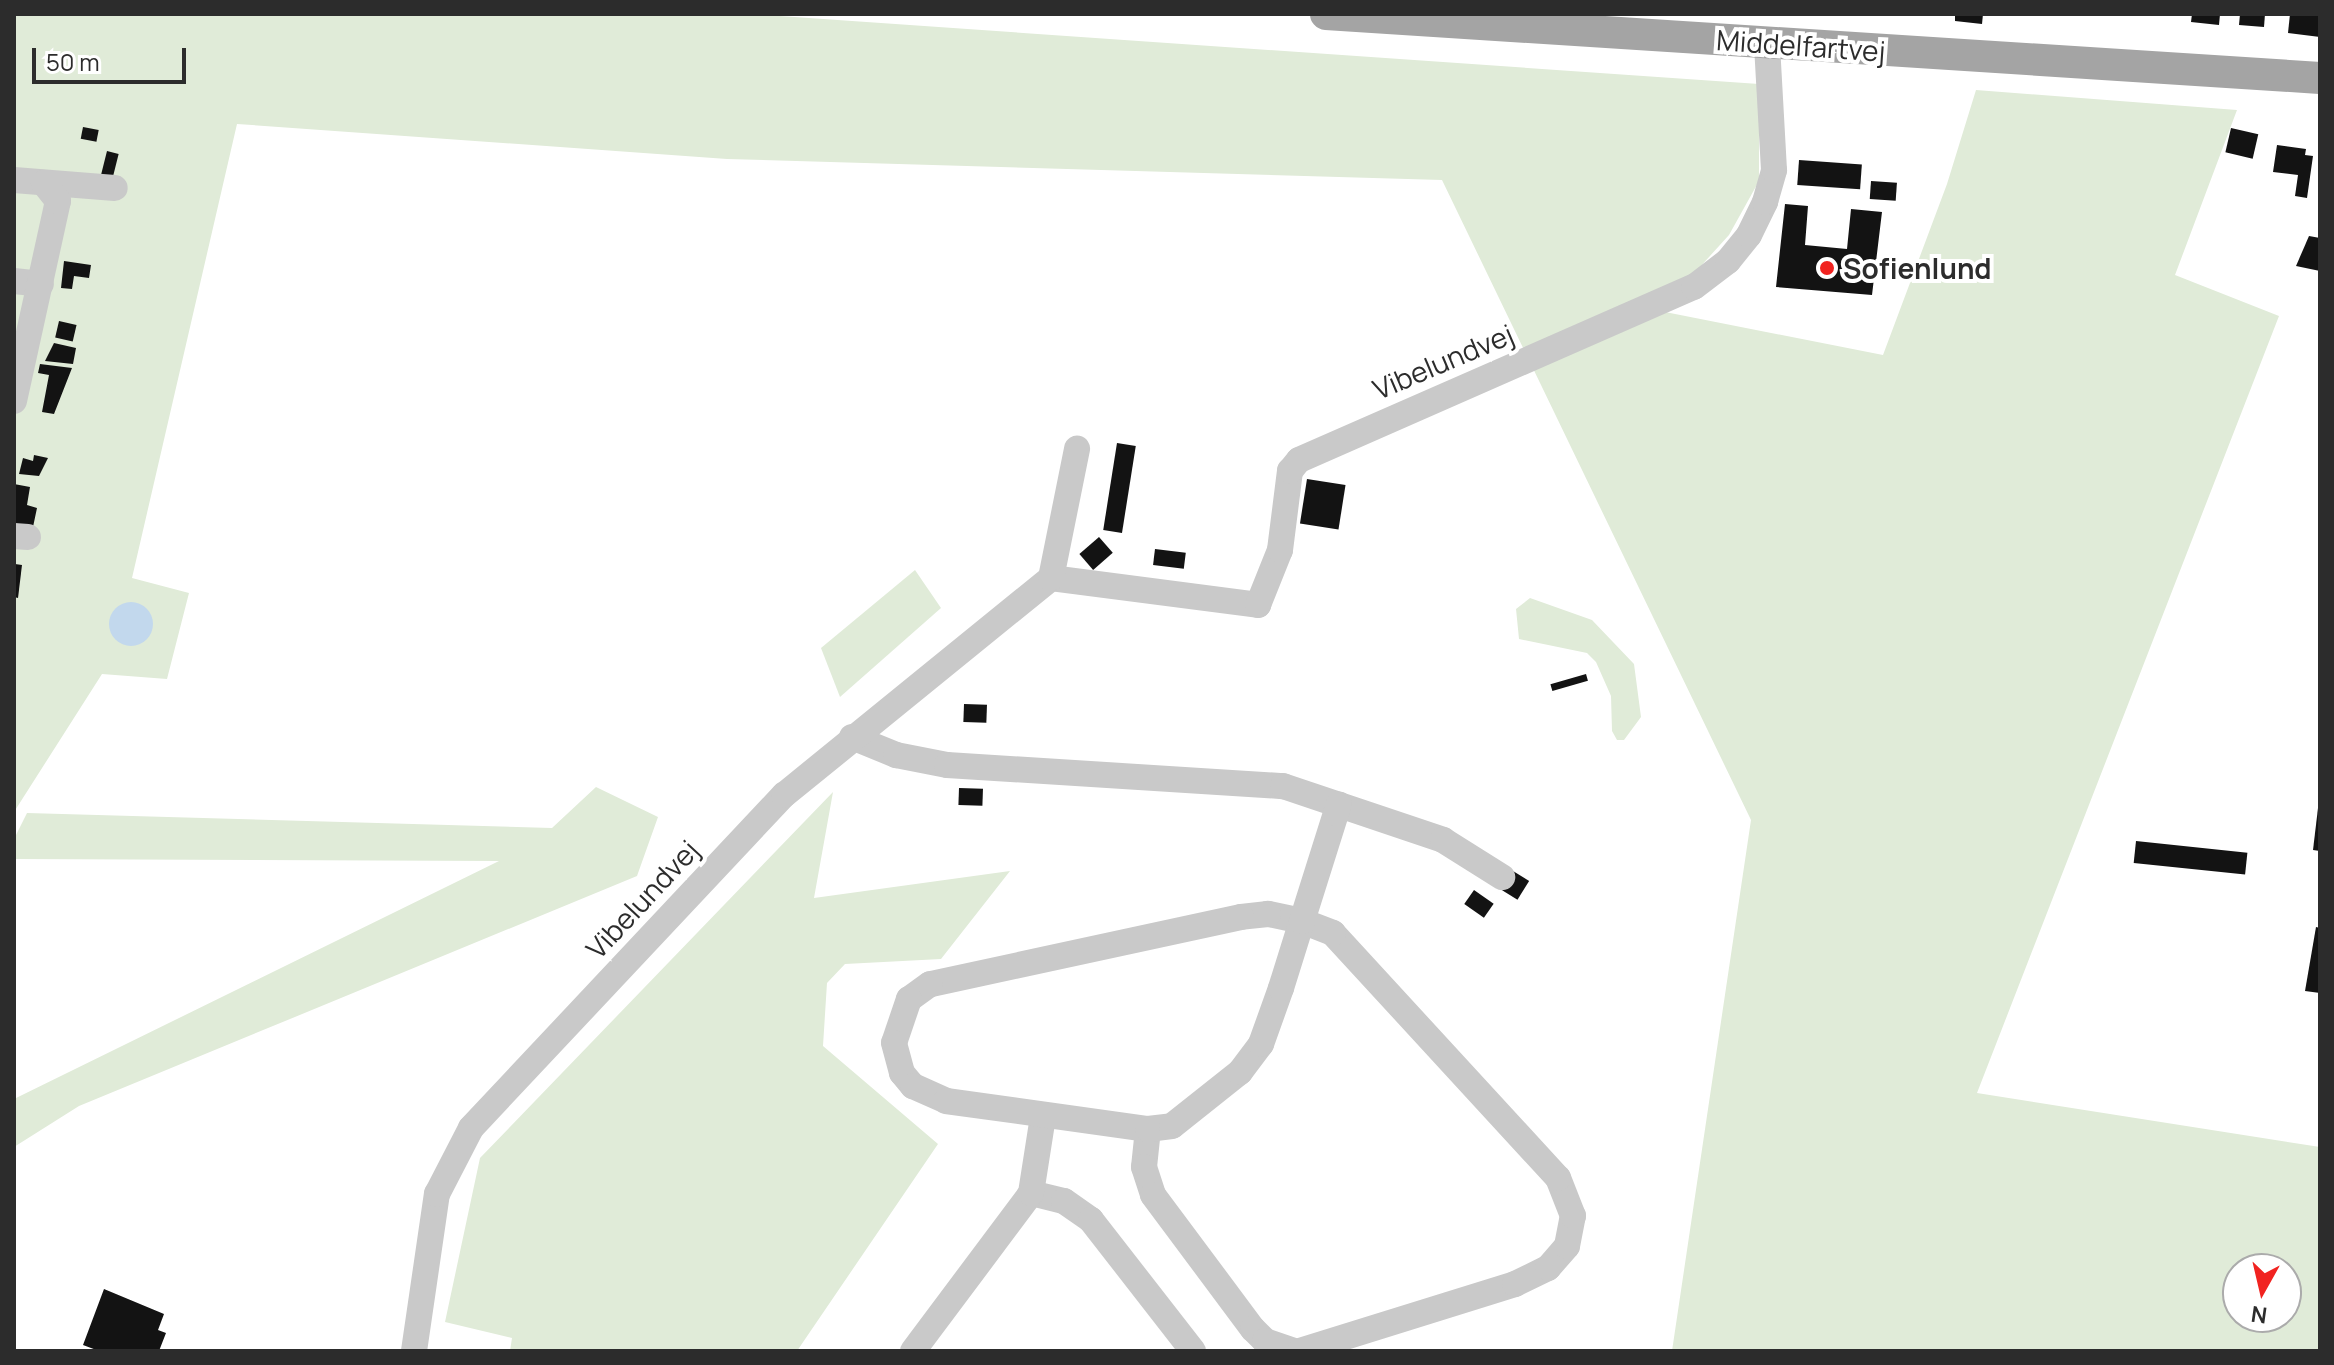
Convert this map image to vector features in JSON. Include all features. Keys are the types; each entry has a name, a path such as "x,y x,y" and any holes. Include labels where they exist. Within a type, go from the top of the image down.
{"main road":[{"name":"Middelfartvej","path":"1326,14 1557,21 1767,43 2275,79 2320,78"},
{"name":"Middelfartvej","path":"2275,79 2320,87"}],"street":[{"name":"Vibelundvej","path":"414,1351 437,1194 471,1128 784,795 1051,578 1258,605 1280,550 1290,471 1299,460 1694,287 1728,261 1749,235 1765,202 1774,170 1767,43"},
{"path":"14,180 115,188"},
{"path":"14,401 58,201 44,183"},
{"path":"14,281 41,284"},
{"path":"1051,578 1077,449"},
{"path":"852,737 896,755 947,765 1264,782 1443,840 1502,877"},
{"path":"1300,1351 1515,1284 1548,1268 1567,1246 1573,1216 1558,1178 1352,950 1333,933 1302,921 1268,914 1241,917 930,984 909,999 894,1043 902,1073 913,1086 946,1101 1148,1129 1172,1126 1188,1117 1240,1072 1261,1044 1302,921 1339,804"},
{"path":"913,1351 1031,1193 1043,1116"},
{"path":"1148,1129 1144,1167 1153,1195 1253,1329 1265,1341 1294,1351"},
{"path":"1031,1193 1064,1201 1091,1220 1193,1351"}],"green space":[{"path":"14,14 750,14 1759,84 1759,181 1729,235 1660,311 1883,355 1947,184 1976,90 2237,110 2175,275 2279,316 1977,1093 2320,1147 2320,1351 1672,1351 1751,820 1442,180 727,159 237,124 132,578 189,593 167,679 102,674 14,812"},
{"path":"915,570 941,608 840,697 821,648"},
{"path":"1530,598 1592,620 1634,664 1641,717 1624,740 1617,740 1612,731 1611,696 1596,662 1587,653 1519,639 1516,609"},
{"path":"596,787 658,817 637,876 79,1106 14,1147 14,1099 499,861 14,859 14,839 27,813 552,828"},
{"path":"833,792 814,898 1010,871 941,959 845,964 827,983 823,1046 938,1144 797,1351 510,1351 512,1338 445,1322 480,1158"}],"water":[{"path":"131,602 147,608 153,624 147,640 131,646 115,640 109,624 115,608"}],"building":[{"path":"1955,14 1983,14 1982,24 1955,21"},
{"path":"2192,14 2220,14 2219,25 2191,22"},
{"path":"2240,14 2265,14 2264,27 2239,25"},
{"path":"2290,14 2320,14 2320,37 2288,33"},
{"path":"83,127 99,130 96,142 81,139"},
{"path":"2231,128 2258,134 2253,159 2225,152"},
{"path":"2277,145 2306,149 2305,155 2313,156 2307,198 2295,196 2298,175 2273,172"},
{"path":"107,151 119,154 112,179 101,176"},
{"path":"1799,160 1862,164 1860,189 1797,185"},
{"path":"1871,181 1897,183 1896,201 1870,199"},
{"name":"Sofienlund","path":"1785,204 1808,206 1805,245 1847,249 1851,209 1882,212 1872,295 1776,287"},
{"path":"2309,236 2320,238 2320,271 2296,266"},
{"path":"64,261 91,265 89,278 74,276 72,289 61,288"},
{"path":"59,321 77,325 73,342 55,338"},
{"path":"54,343 76,348 73,364 45,361"},
{"path":"40,364 72,368 54,414 42,412 49,375 38,373"},
{"path":"1117,443 1136,446 1122,533 1103,530"},
{"path":"34,455 48,458 39,476 19,474 23,458 33,461"},
{"path":"1307,479 1346,485 1338,530 1300,523"},
{"path":"14,484 30,487 27,505 37,508 33,527 14,526"},
{"path":"1099,537 1113,553 1093,570 1079,554"},
{"path":"1155,549 1186,553 1184,569 1153,565"},
{"path":"15,564 22,565 18,598 14,597"},
{"path":"1586,674 1588,681 1552,691 1550,684"},
{"path":"964,704 987,705 986,723 963,722"},
{"path":"959,788 983,789 982,806 958,805"},
{"path":"2320,808 2320,851 2313,850"},
{"path":"2136,841 2247,853 2245,875 2134,863"},
{"path":"1513,871 1529,881 1517,900 1501,890"},
{"path":"1474,890 1494,904 1484,918 1464,904"},
{"path":"2316,927 2320,928 2320,993 2305,991"},
{"path":"104,1289 164,1314 158,1330 166,1333 159,1351 99,1351 83,1345"}],"place":[{"name":"Sofienlund","path":"1827,268"}]}
